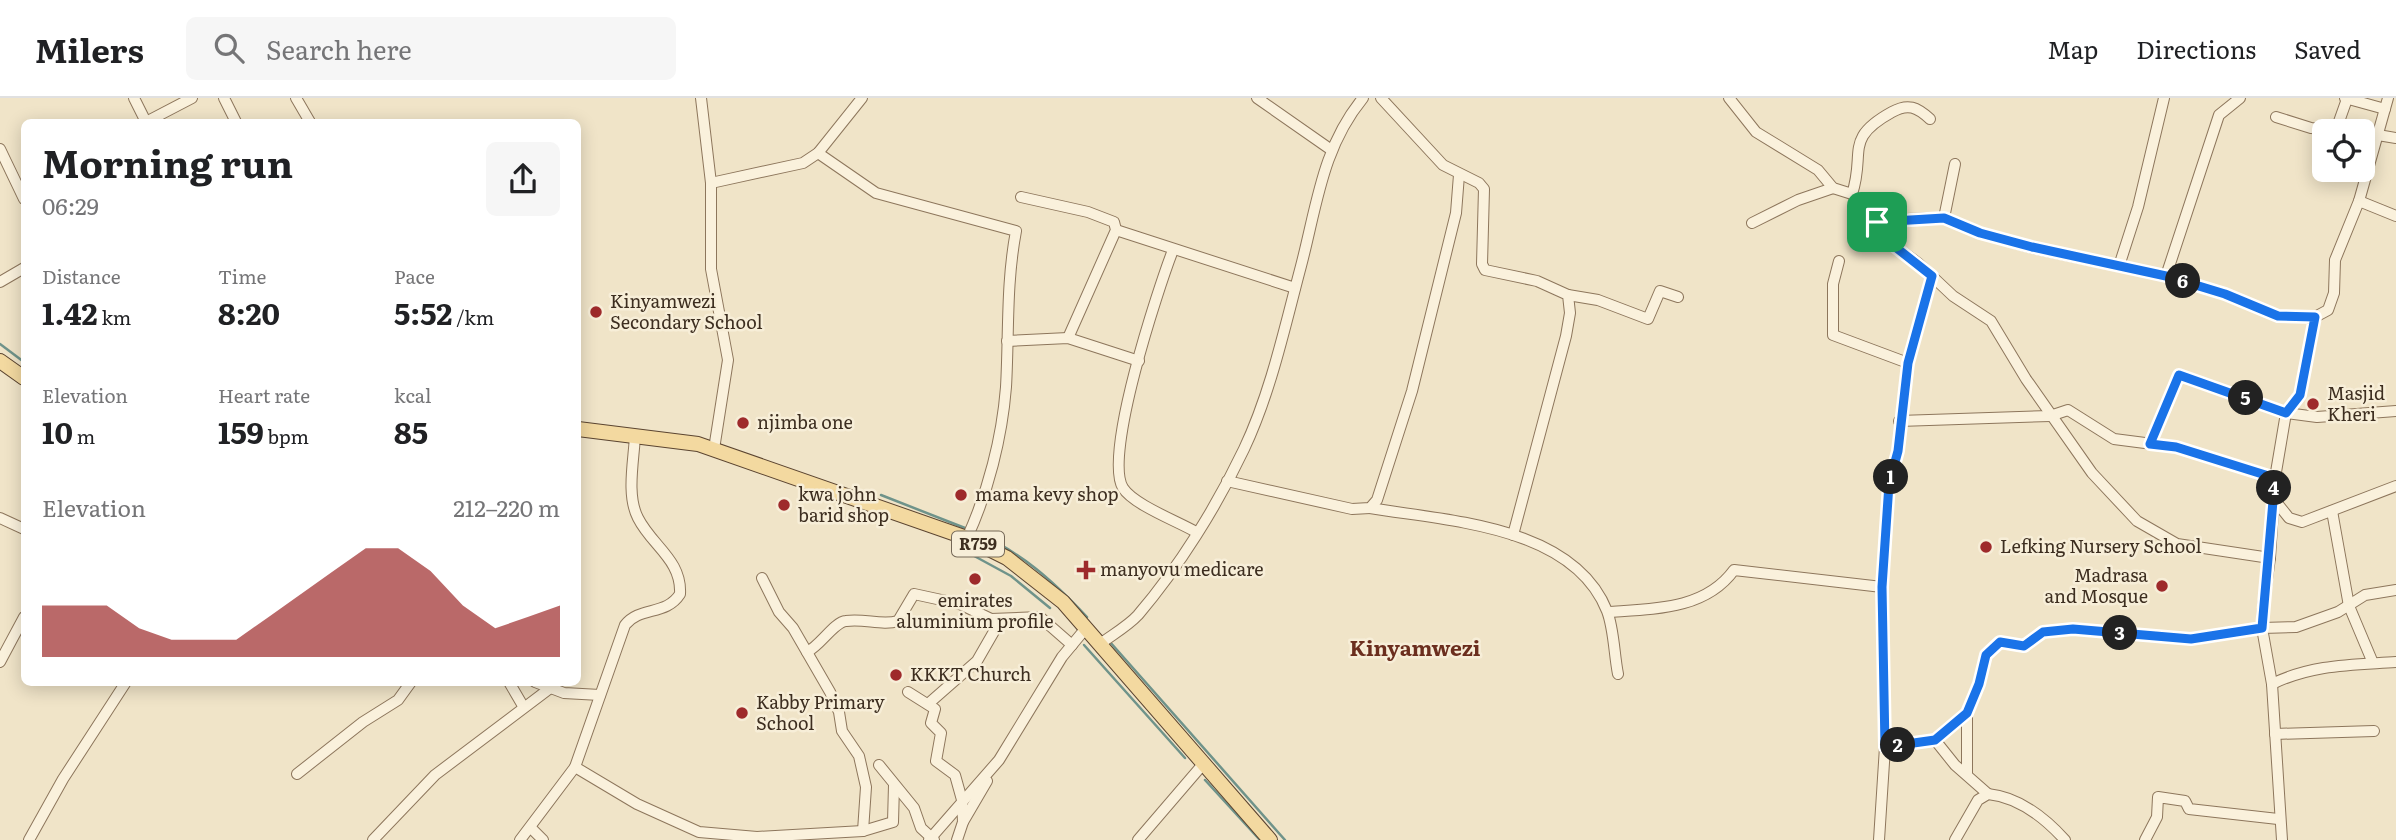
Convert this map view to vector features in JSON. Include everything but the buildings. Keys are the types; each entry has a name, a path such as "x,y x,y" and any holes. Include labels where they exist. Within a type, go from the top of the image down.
{"main road":[{"path":"0,361 21,376"},
{"name":"R759","path":"581,429 635,435 714,449 967,538 1007,558 1038,580 1086,628 1270,840"}],"street":[{"path":"134,98 144,119"},
{"path":"152,119 192,98"},
{"path":"224,98 234,119"},
{"path":"296,98 308,119"},
{"path":"701,98 711,183 711,269 728,360 714,449"},
{"path":"711,183 803,163 818,153 862,98"},
{"path":"1257,98 1330,149"},
{"path":"1100,644 1136,616 1196,532 1245,447 1265,394 1330,149 1345,121 1363,98"},
{"path":"1381,98 1443,165 1479,183 1484,189 1482,264 1485,270 1537,281 1568,295 1598,300 1648,319 1660,291 1678,296"},
{"path":"1729,98 1756,132 1818,170 1833,188 1852,194"},
{"path":"2119,266 2138,207 2164,98"},
{"path":"2166,276 2219,115 2240,98"},
{"path":"1877,222 1944,218 1980,233 2020,244 2166,276 2225,294 2278,316 2315,317 2328,310 2334,293 2335,260 2359,201 2386,104 2346,98 2336,130 2311,128 2276,117"},
{"path":"1930,119 1919,109 1905,106 1869,124 1858,146 1852,194 1866,216 1877,222 1889,242 1953,296 1991,321 2050,416 2117,503 2146,527 2177,544 2270,558"},
{"path":"2378,135 2396,138"},
{"path":"0,149 21,193"},
{"path":"818,153 877,193 1016,231 1009,270 1006,388 984,496 967,538"},
{"path":"1944,218 1955,164"},
{"path":"1370,508 1377,500 1397,446 1412,391 1456,213 1459,175"},
{"path":"1752,223 1798,200 1833,188"},
{"path":"1021,197 1088,212 1109,219 1116,230 1295,288"},
{"path":"2359,201 2396,216"},
{"path":"1068,338 1116,230"},
{"path":"1173,250 1158,288 1139,360 1118,447 1118,477 1126,493 1196,532"},
{"path":"1839,261 1833,284 1833,335 1908,363"},
{"path":"0,282 21,270"},
{"path":"1879,840 1885,747 1882,587 1889,484 1898,451 1899,421 1908,363 1932,276"},
{"path":"1513,535 1566,336 1570,313 1568,295"},
{"path":"2282,840 2278,819 2272,684 2262,628 2275,478 2286,413 2300,395 2315,317"},
{"path":"1007,341 1068,338 1139,360"},
{"path":"2150,444 2179,375 2286,413 2317,417 2396,411"},
{"path":"1899,421 2050,416 2068,410 2103,435 2176,447 2275,478"},
{"path":"520,840 575,767 625,625 631,617 665,608 680,594 679,573 645,530 634,507 635,435"},
{"path":"1227,481 1352,509 1370,508 1447,519 1513,535 1567,561 1598,594 1608,612 1618,674"},
{"path":"2273,498 2295,520 2302,522 2396,486"},
{"path":"2332,511 2349,606 2373,663"},
{"path":"0,518 21,528"},
{"path":"1608,612 1681,605 1696,600 1724,583 1734,570 1882,587"},
{"path":"762,578 779,612 793,628 836,703 842,731 863,765 866,786 863,831"},
{"path":"1967,774 1967,713 1979,684 1986,655 2000,642 2024,646 2043,632 2073,629 2191,639 2262,628 2296,627 2349,606 2365,595 2396,590"},
{"path":"807,652 819,647 836,625 845,621 898,621 915,594 960,604 990,620 1040,617 1072,645"},
{"path":"928,704 976,661 1000,621"},
{"path":"0,662 21,623"},
{"path":"963,822 999,760 1072,645 1086,628"},
{"path":"2272,684 2314,668 2342,663 2396,662"},
{"path":"29,840 123,686"},
{"path":"297,774 363,722 398,700 408,686"},
{"path":"511,686 523,706"},
{"path":"543,686 600,695"},
{"path":"373,840 435,775 549,689"},
{"path":"908,692 928,704 936,713 931,723 941,733 936,761 952,771 962,800 963,822 960,838"},
{"path":"1885,747 1935,740 1967,713"},
{"path":"2275,734 2374,731"},
{"path":"1935,740 1988,793 2000,795 2049,822 2065,840"},
{"path":"878,765 914,808 921,828 932,839 962,800 999,760"},
{"path":"1139,840 1204,763"},
{"path":"575,767 637,804 699,832 748,837 863,831 893,821 894,785"},
{"path":"1955,840 1978,800 1988,793"},
{"path":"2146,840 2157,817 2158,797 2185,801 2189,809 2278,819"},
{"path":"531,828 543,840"}],"waterway":[{"path":"0,344 21,360"},
{"path":"881,495 965,528"},
{"path":"974,531 1035,568 1087,617"},
{"path":"954,545 1011,576 1050,608"},
{"path":"1110,642 1285,840"},
{"path":"1084,645 1185,758"},
{"path":"1205,780 1260,840"}],"place":[{"name":"Kinyamwezi Secondary School","path":"596,312"},
{"name":"Masjid Kheri","path":"2313,404"},
{"name":"njimba one","path":"743,423"},
{"name":"mama kevy shop","path":"961,495"},
{"name":"kwa john barid shop","path":"784,505"},
{"name":"Lefking Nursery School","path":"1986,547"},
{"name":"manyovu medicare","path":"1086,570"},
{"name":"emirates aluminium profile","path":"975,579"},
{"name":"Madrasa and Mosque","path":"2162,586"},
{"name":"KKKT Church","path":"896,675"},
{"name":"Kabby Primary School","path":"742,713"}],"district":[{"name":"Kinyamwezi","path":"1415,649"}],"route":[{"path":"1944,218 1980,233 2032,247 2166,276 2225,294 2262,312 2278,316 2315,317 2300,395 2286,413 2179,375 2150,444 2176,447 2275,478 2262,628 2191,639 2073,629 2043,632 2024,646 2000,642 1986,655 1979,684 1967,713 1935,740 1885,747 1882,587 1889,484 1898,451 1899,421 1908,363 1932,276 1918,262 1889,242 1877,222 1944,218"}]}
